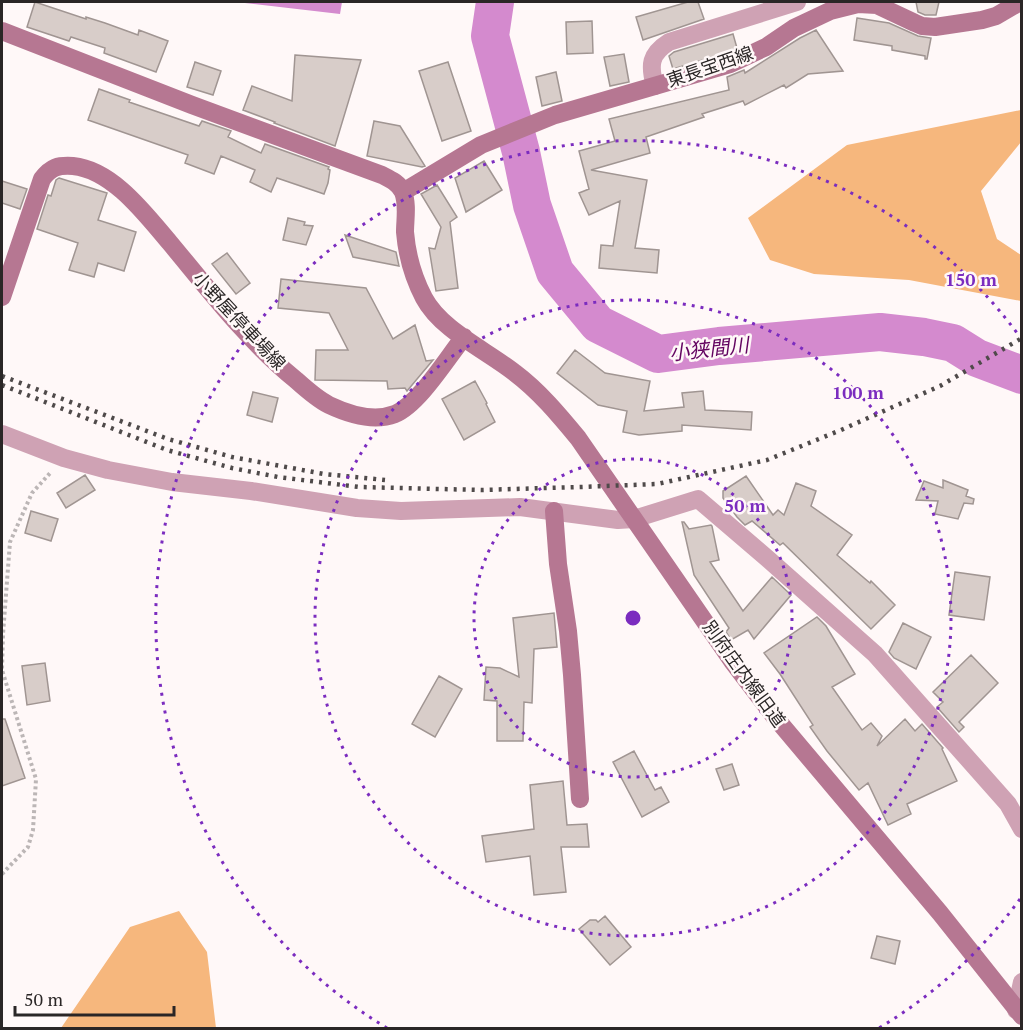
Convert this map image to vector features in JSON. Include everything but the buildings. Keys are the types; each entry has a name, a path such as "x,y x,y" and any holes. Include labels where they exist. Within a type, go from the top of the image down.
{"main road":[{"name":"東長宝西線","path":"403,192 481,145 546,119 730,64 830,10 846,6 877,5 922,26 935,27 996,16 1020,2"},
{"path":"2,31 192,105 382,175 398,184 405,202 406,245 414,277 435,315 464,337"},
{"name":"小野屋停車場線","path":"2,297 42,179 48,171 57,166 69,166 89,170 119,188 264,352 309,391 328,404 357,415 380,417 393,415 420,394 464,337"},
{"name":"別府庄内線旧道","path":"464,337 513,371 544,398 578,438 732,661 774,716 940,913 1019,1013"},
{"path":"554,511 558,564 572,675 580,799"}],"street":[{"path":"655,86 652,75 653,59 657,51 669,42 797,2"},
{"path":"2,434 64,458 108,470 172,482 251,491 357,508 400,511 520,507 618,520 634,519 698,499 875,654 1008,804 1022,829"},
{"path":"1019,1013 1022,982"}],"path":[{"path":"2,874 28,847 33,830 36,779 2,670 10,542 32,493 64,458"}],"shaded area":[{"path":"236,2 342,2 340,14"},
{"path":"1021,110 1021,142 981,191 997,239 1021,255 1021,301 909,280 814,274 770,260 748,218 847,145"},
{"path":"179,911 207,952 216,1028 61,1028 130,927"}],"waterway":[{"name":"小狭間川","path":"495,2 490,36 521,152 532,205 555,272 598,324 658,354 719,346 880,332 924,337 953,343 977,358 1022,375"}],"railway":[{"path":"2,385 167,450 232,468 278,477 359,487 481,490 657,484 767,460 940,386 1022,338"},
{"path":"2,376 168,439 232,457 324,474 385,480"}]}
